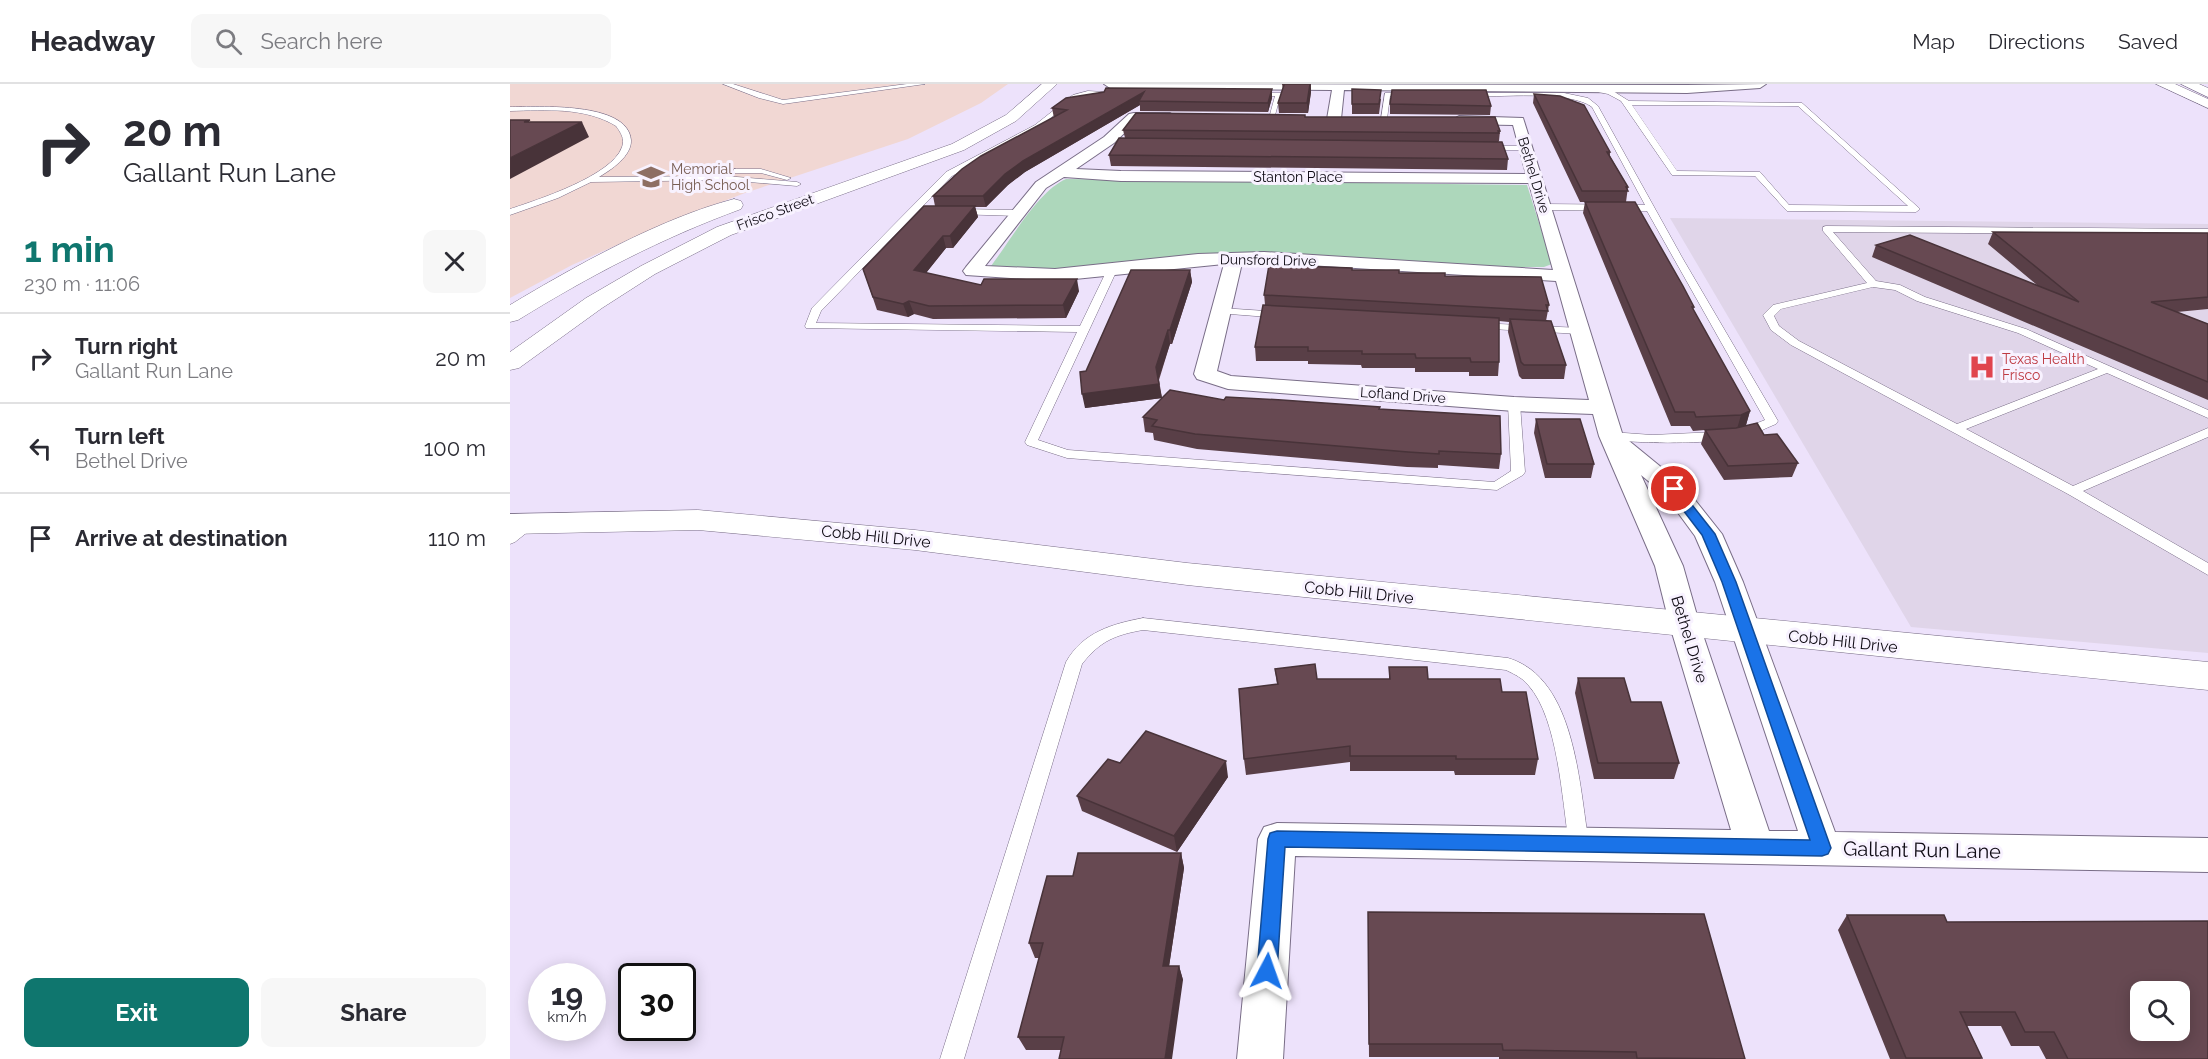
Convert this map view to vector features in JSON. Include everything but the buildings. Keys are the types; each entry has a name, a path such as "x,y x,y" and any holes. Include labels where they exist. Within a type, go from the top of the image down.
{"main road":[{"name":"Frisco Street","path":"510,363 594,303 648,270 821,185 958,147 1011,118 1050,84"},
{"path":"2163,84 2208,104"},
{"path":"2188,84 2208,93"},
{"name":"Frisco Street","path":"510,315 598,264 671,230 723,209 797,184 821,185"},
{"name":"Cobb Hill Drive","path":"517,529 698,520 915,540 1187,574 1685,626 2208,676"}],"street":[{"path":"1110,84 1579,88 1687,88 1760,84"},
{"path":"1334,119 1339,86"},
{"path":"1018,213 1041,185 1110,144 1134,117 1180,117"},
{"name":"Bethel Drive","path":"1440,120 1518,121 1611,436 1669,566 1685,626 1755,847"},
{"name":"Stanton Place","path":"1061,172 1120,176 1535,179"},
{"name":"Dunsford Drive","path":"1018,213 972,271 1055,275 1198,259 1264,257 1564,276"},
{"path":"1221,311 1234,258"},
{"name":"Lofland Drive","path":"1221,311 1205,374 1228,382 1514,404 1603,407"},
{"path":"1611,436 1674,489 1708,534 1729,582 1822,848"},
{"name":"Gallant Run Lane","path":"1260,1059 1277,839 2208,855"}],"lane":[{"path":"726,84 755,93 769,101 783,102 922,84"},
{"path":"1579,88 1609,92 1620,96 1675,173 1757,174 1787,207 1916,209 1800,104 1627,103"},
{"path":"1084,329 810,326 816,310 949,174 1037,126 1075,96 1088,93 1279,94 1272,118"},
{"path":"1385,119 1387,94 1564,95 1586,99 1595,106 1650,208 1772,421 1739,435 1652,440 1611,436"},
{"path":"510,109 567,109 598,114 621,124 628,137 625,151 604,170 587,181 510,212"},
{"path":"1479,148 1526,148"},
{"path":"604,170 761,171 783,175 797,184"},
{"path":"587,181 725,178 797,184"},
{"path":"1544,207 1650,208"},
{"path":"912,212 924,212"},
{"path":"948,212 1018,213"},
{"path":"1873,284 1826,229 2208,232"},
{"path":"1112,270 1031,442 1067,454 1497,486 1518,472 1514,404"},
{"path":"2208,414 2022,331 1932,302 1897,287 1873,284 1777,307 1768,315 1775,328 1795,343 2073,491 2208,570"},
{"path":"1221,311 1293,315"},
{"path":"1461,325 1580,331"},
{"path":"1958,428 2108,369"},
{"path":"2073,491 2208,432"},
{"path":"952,1059 1074,662 1087,646 1112,630 1143,624 1207,630 1508,664 1521,669 1536,681 1557,720 1579,844"}],"shaded area":[{"name":"Memorial High School","path":"510,84 1008,84 981,103 908,139 745,193 664,224 572,265 510,298"},
{"name":"Texas Health Frisco","path":"1670,218 2208,224 2208,653 1911,627"}],"green space":[{"path":"1066,179 1527,185 1552,264 1544,267 1511,267 1281,254 1206,253 1073,269 1008,269 991,266 1035,205 1045,194"}],"place":[{"name":"Memorial High School","path":"651,177"},
{"name":"Texas Health Frisco","path":"1982,367"}],"route":[{"path":"1267,971 1277,839 1822,848 1729,582 1708,534 1674,489"}]}
